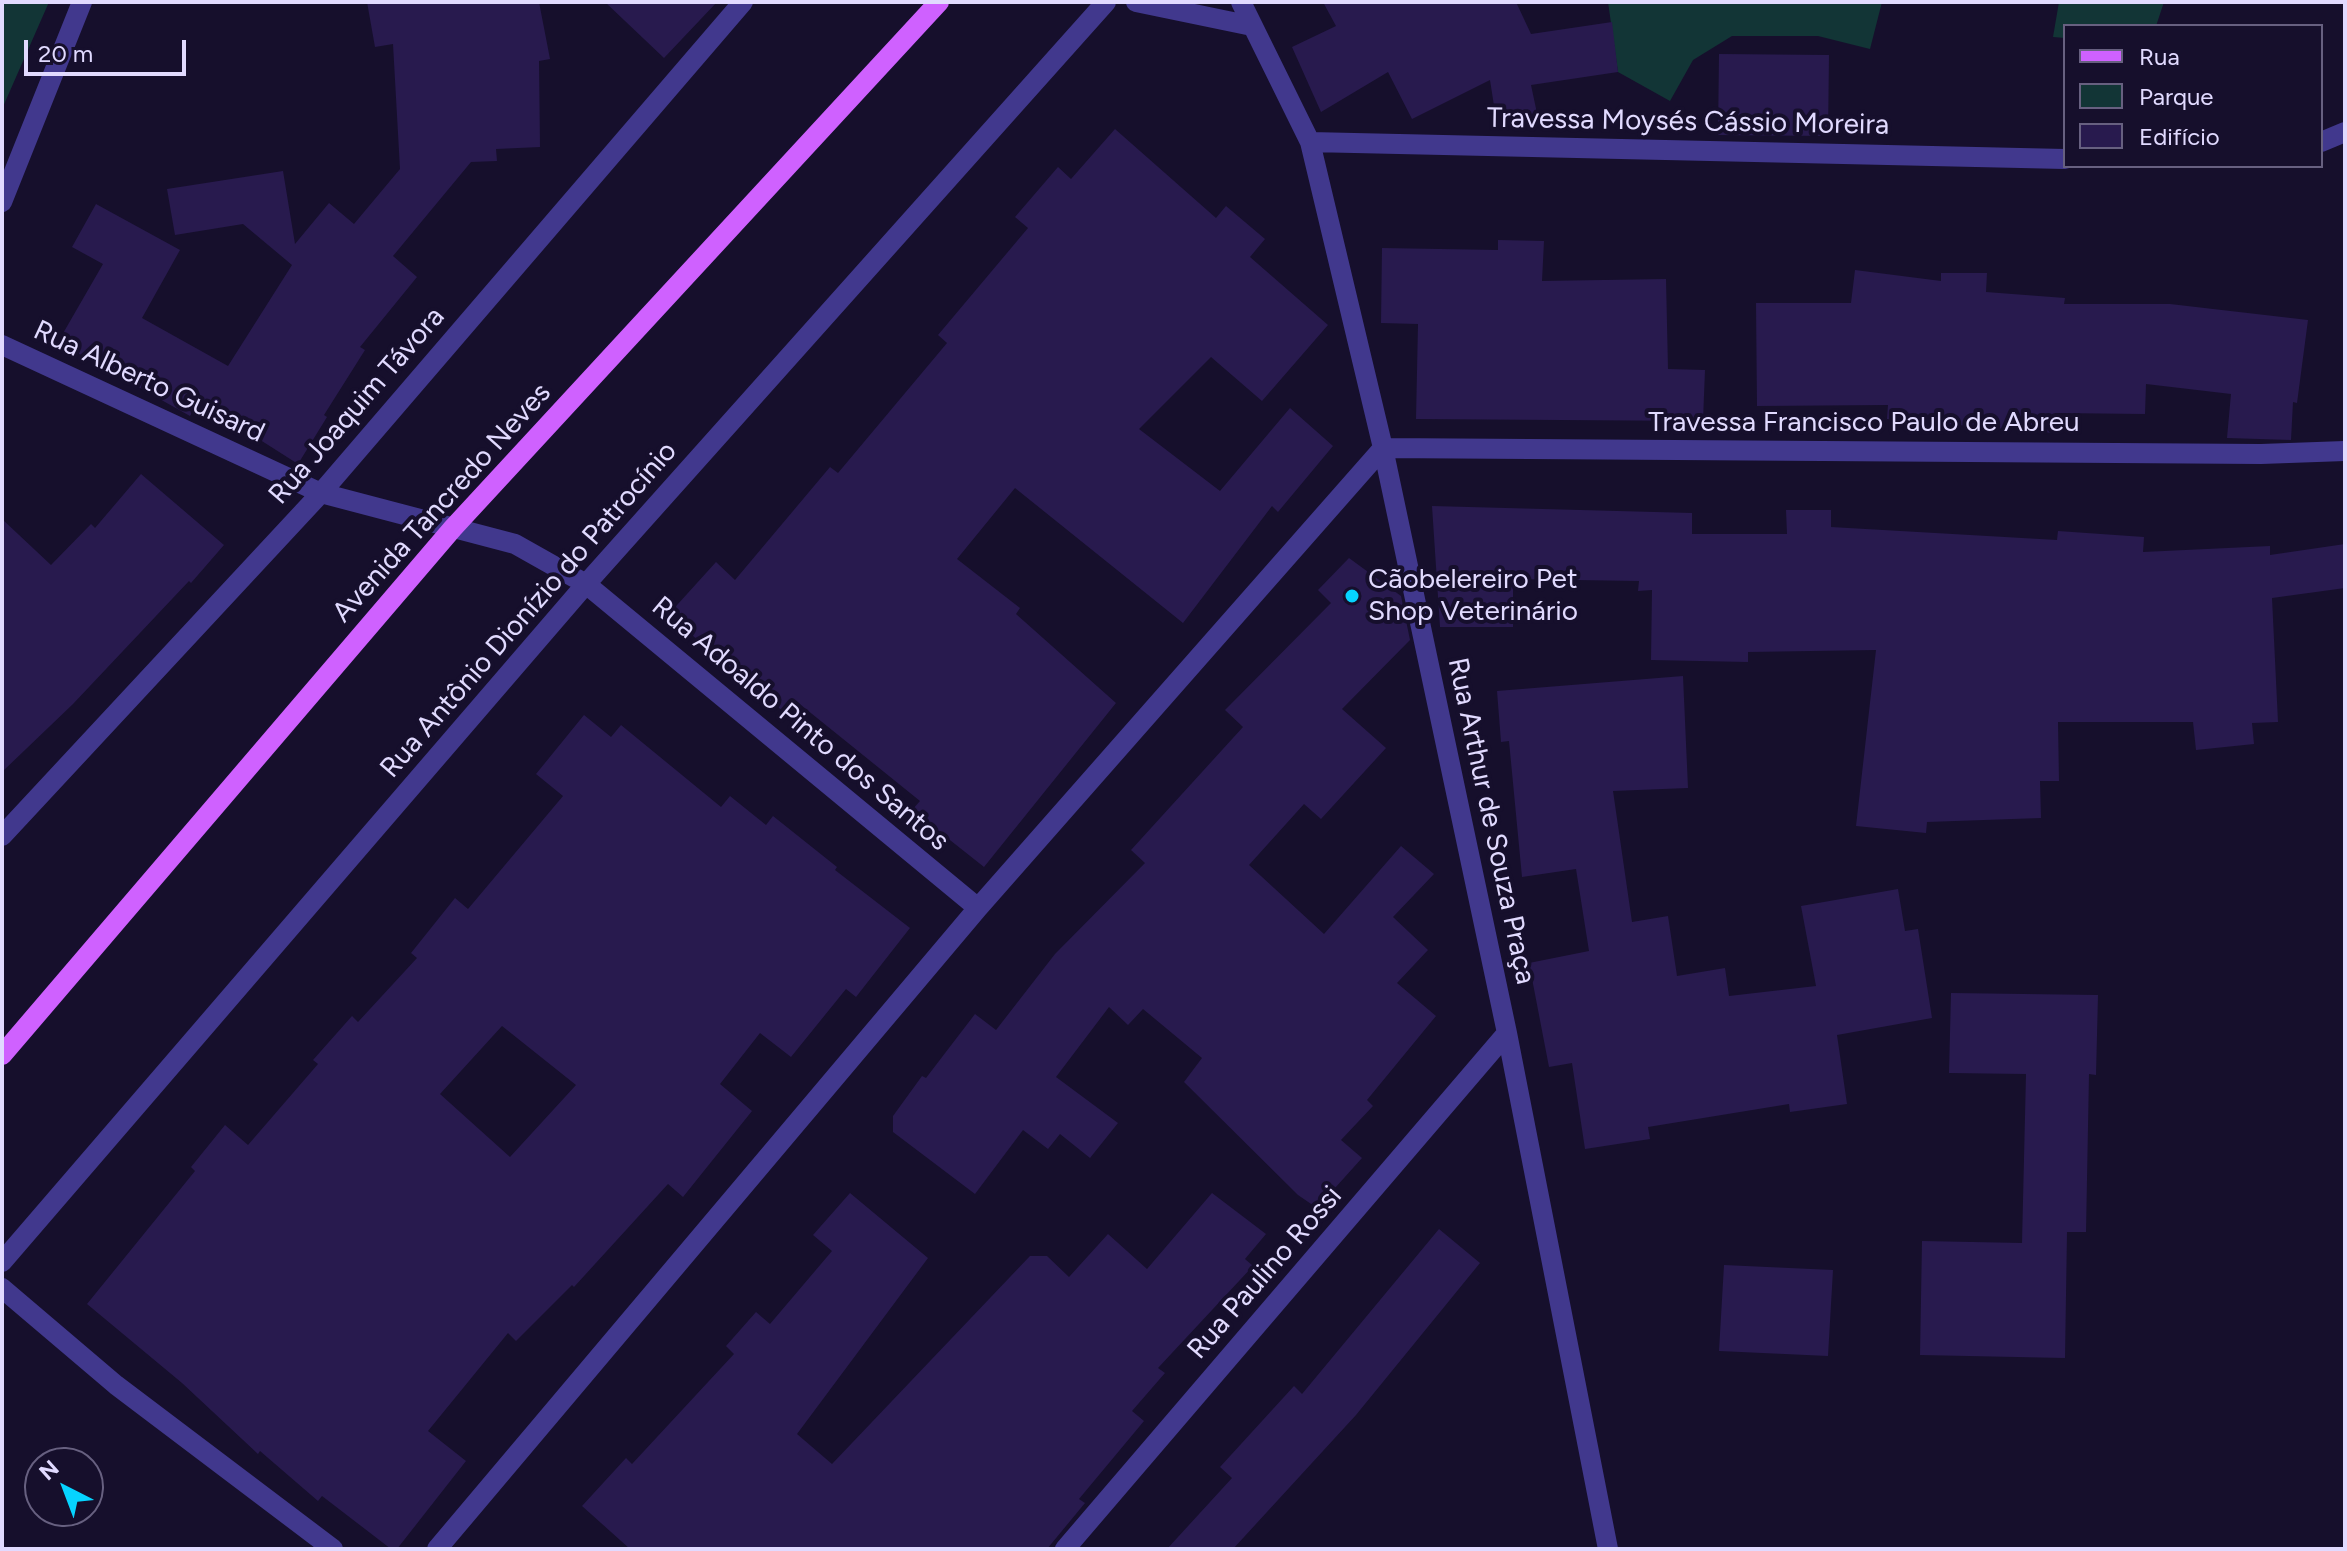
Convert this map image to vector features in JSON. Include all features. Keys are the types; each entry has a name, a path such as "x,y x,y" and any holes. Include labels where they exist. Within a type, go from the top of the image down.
{"main road":[{"name":"Avenida Tancredo Neves","path":"2,1055 453,528 939,2"}],"street":[{"path":"2,202 82,2"},
{"name":"Rua Joaquim Távora","path":"2,836 321,493 743,2"},
{"name":"Rua Antônio Dionízio do Patrocínio","path":"2,1262 586,584 1106,2"},
{"path":"1136,2 1252,26"},
{"name":"Rua Arthur de Souza Praça","path":"1241,2 1310,142 1383,448 1507,1033 1608,1549"},
{"path":"2323,141 2345,132"},
{"name":"Travessa Moysés Cássio Moreira","path":"1310,142 2063,159"},
{"name":"Rua Alberto Guisard","path":"2,345 321,493 515,544 586,584"},
{"path":"437,1549 978,908 1383,448"},
{"name":"Travessa Francisco Paulo de Abreu","path":"1383,448 2261,454 2345,451"},
{"name":"Rua Adoaldo Pinto dos Santos","path":"586,584 978,908"},
{"name":"Rua Paulino Rossi","path":"1065,1549 1507,1033"},
{"path":"2,1288 116,1385 333,1549"}],"green space":[{"path":"2,2 49,2 2,109"},
{"path":"1608,2 1882,2 1870,49 1818,36 1732,36 1693,60 1670,101 1618,72"},
{"path":"2059,2 2164,2 2157,24 2063,24 2063,38 2053,37"}],"building":[{"path":"367,2 539,2 550,59 539,61 540,147 496,149 497,161 471,162 393,256 417,277 360,347 365,350 324,415 327,417 298,464 199,401 190,416 58,342 103,264 72,247 96,204 180,250 142,318 228,366 292,265 243,224 175,235 167,189 283,171 295,244 329,203 354,224 400,169 393,44 375,47"},
{"path":"605,2 717,2 664,58"},
{"path":"1323,2 1516,2 1531,34 1612,22 1618,72 1531,85 1538,118 1497,125 1490,80 1412,119 1388,72 1321,112 1292,47 1336,26"},
{"path":"1719,54 1829,55 1828,136 1718,135"},
{"path":"1115,129 1216,218 1226,206 1265,239 1250,257 1328,325 1262,401 1211,357 1139,429 1220,491 1290,408 1333,446 1278,512 1272,506 1183,623 1015,488 957,559 1020,608 1016,614 1116,703 984,867 912,810 920,801 796,701 785,713 668,615 716,562 735,580 830,467 838,473 947,343 938,335 1028,228 1015,217 1058,167 1071,179"},
{"path":"1498,240 1544,241 1542,281 1666,279 1668,369 1705,370 1703,421 1416,419 1418,324 1381,323 1382,248 1498,250"},
{"path":"1855,270 1941,281 1941,273 1987,273 1986,292 2065,298 2064,304 2170,304 2308,320 2297,403 2293,402 2291,440 2227,438 2231,394 2146,384 2145,414 2055,413 2054,433 1887,419 1888,405 1757,406 1756,303 1851,303"},
{"path":"141,474 224,545 73,704 2,772 2,519 51,565 91,524 95,528"},
{"path":"1432,506 1692,513 1692,534 1787,534 1786,510 1831,510 1831,527 2057,540 2058,531 2144,537 2143,552 2270,546 2270,555 2345,544 2345,588 2272,598 2278,722 2252,723 2254,744 2196,750 2193,722 2058,722 2059,781 2040,781 2041,818 1927,822 1926,833 1856,826 1876,650 1748,652 1748,662 1651,660 1652,590 1638,591 1639,581 1513,579 1513,627 1440,627"},
{"path":"1349,558 1401,596 1410,640 1342,709 1386,748 1321,819 1304,804 1249,865 1324,934 1401,846 1434,874 1393,917 1428,950 1397,983 1436,1016 1367,1100 1373,1106 1341,1140 1362,1158 1317,1208 1298,1195 1184,1082 1202,1058 1143,1009 1128,1025 1109,1007 1056,1077 1118,1123 1090,1158 1060,1134 1048,1149 1023,1130 975,1194 893,1132 893,1116 922,1076 926,1078 975,1014 996,1030 1055,954 1145,863 1131,850 1243,727 1225,710 1331,603 1318,590"},
{"path":"1683,676 1688,788 1613,791 1632,922 1668,916 1677,976 1725,968 1729,996 1816,986 1801,906 1898,889 1905,931 1918,929 1932,1018 1837,1035 1847,1104 1790,1112 1789,1104 1648,1127 1650,1139 1585,1149 1572,1063 1549,1067 1529,963 1589,951 1576,869 1522,877 1509,741 1501,742 1497,691"},
{"path":"584,715 611,737 621,725 721,807 730,796 766,825 773,816 837,867 835,870 910,928 856,997 846,989 791,1057 760,1033 720,1084 752,1111 683,1197 668,1184 574,1287 572,1285 516,1341 508,1333 428,1431 466,1461 397,1549 391,1549 322,1496 318,1501 260,1451 258,1454 182,1383 87,1304 195,1171 191,1167 225,1125 248,1145 318,1064 313,1060 352,1016 358,1022 417,958 411,953 455,898 468,909 563,796 536,774","holes":["502,1026 576,1085 510,1157 440,1094"]},
{"path":"1951,993 2098,995 2096,1075 2089,1074 2086,1232 2067,1232 2065,1358 1920,1355 1922,1241 2022,1243 2026,1074 1949,1073"},
{"path":"850,1193 928,1258 797,1434 832,1464 1030,1256 1047,1256 1069,1277 1108,1234 1147,1269 1212,1193 1266,1234 1245,1259 1253,1266 1158,1368 1165,1373 1132,1411 1144,1421 1079,1499 1085,1503 1047,1549 630,1549 582,1506 626,1458 632,1464 734,1354 726,1346 756,1312 770,1324 832,1251 813,1235"},
{"path":"1439,1229 1480,1263 1356,1415 1233,1549 1167,1549 1232,1478 1220,1467 1294,1386 1302,1394"},
{"path":"1724,1265 1833,1270 1828,1356 1719,1351"}],"place":[{"name":"Cãobelereiro Pet Shop Veterinário","path":"1352,596"}]}
